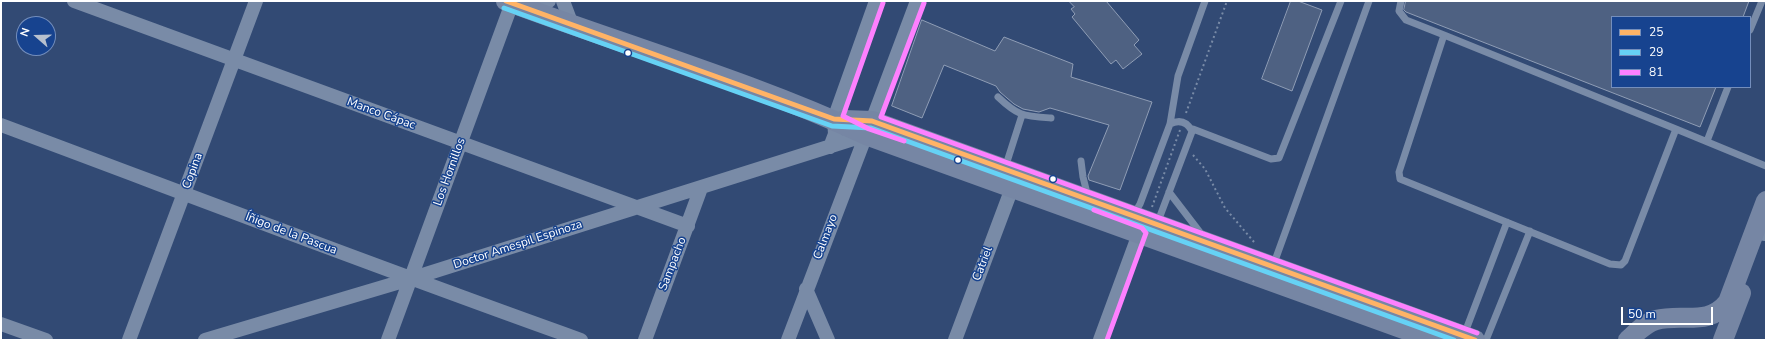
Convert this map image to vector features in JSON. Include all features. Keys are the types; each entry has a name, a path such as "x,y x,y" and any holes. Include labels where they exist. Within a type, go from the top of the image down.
{"main road":[{"path":"509,2 541,6 572,25 834,119 869,128 1005,180 1207,242 1470,338"},
{"path":"1005,180 1088,200 1417,338"},
{"path":"1628,340 1644,327 1656,320 1710,316 1728,302 1766,201"},
{"path":"1724,340 1765,233"},
{"path":"1696,318 1708,328 1714,340"}],"street":[{"name":"Manco Cápac","path":"74,1 460,144 688,226"},
{"name":"Copina","path":"129,340 256,1"},
{"path":"563,1 572,25"},
{"path":"830,147 834,134 834,119 876,1"},
{"name":"Calmayo","path":"788,340 806,289 917,1"},
{"name":"Los Hornillos","path":"388,340 460,144 509,2"},
{"name":"Íñigo de la Pascua","path":"1,125 410,279 581,340"},
{"name":"Doctor Amespil Espinoza","path":"205,340 410,279 830,147 869,128"},
{"name":"Catriel","path":"954,340 1005,180"},
{"name":"Sampacho","path":"645,340 701,188"},
{"path":"1100,340 1146,224"},
{"path":"806,289 828,340"},
{"path":"1,324 46,340"}],"lane":[{"path":"1146,224 1140,204 1170,124 1178,76 1205,1"},
{"path":"1170,124 1179,121 1183,122 1193,130 1271,158 1279,158 1341,1"},
{"path":"1273,266 1369,1"},
{"path":"1401,1 1399,11 1406,20 1444,34 1766,166"},
{"path":"1751,28 1762,1"},
{"path":"1444,34 1399,172 1400,179 1610,264 1621,265 1625,261 1676,129"},
{"path":"1706,141 1728,88"},
{"path":"998,97 1013,111 1022,115 1028,117 1051,118"},
{"path":"1005,180 1022,115"},
{"path":"1146,224 1169,192 1193,130"},
{"path":"1081,161 1088,200"},
{"path":"1169,192 1207,242"},
{"path":"1470,338 1507,222"},
{"path":"1486,340 1530,231"}],"path":[{"path":"1146,224 1227,1"},
{"path":"1174,147 1192,153 1204,168 1225,208 1256,245"}],"building":[{"path":"1069,1 1106,1 1139,40 1134,45 1142,54 1123,69 1116,60 1111,64 1072,17 1075,14 1071,9 1074,7"},
{"path":"1291,1 1298,1 1322,10 1292,91 1262,79"},
{"path":"1406,1 1749,1 1743,16 1611,16 1611,88 1716,88 1700,127 1404,10"},
{"path":"922,20 995,51 1004,37 1073,64 1071,77 1152,102 1120,190 1089,180 1088,176 1109,125 1050,108 1039,112 1023,109 1014,104 1000,92 996,86 944,65 922,118 892,106"}],"transit line":[{"name":"25","path":"506,1 834,119 872,121 1475,340"},
{"name":"81","path":"883,3 843,116 869,129 904,141"},
{"name":"81","path":"924,3 881,117 1477,333"},
{"name":"29","path":"504,8 832,126 871,128 1454,340"},
{"name":"81","path":"1094,210 1142,228 1146,233 1107,340"}]}
